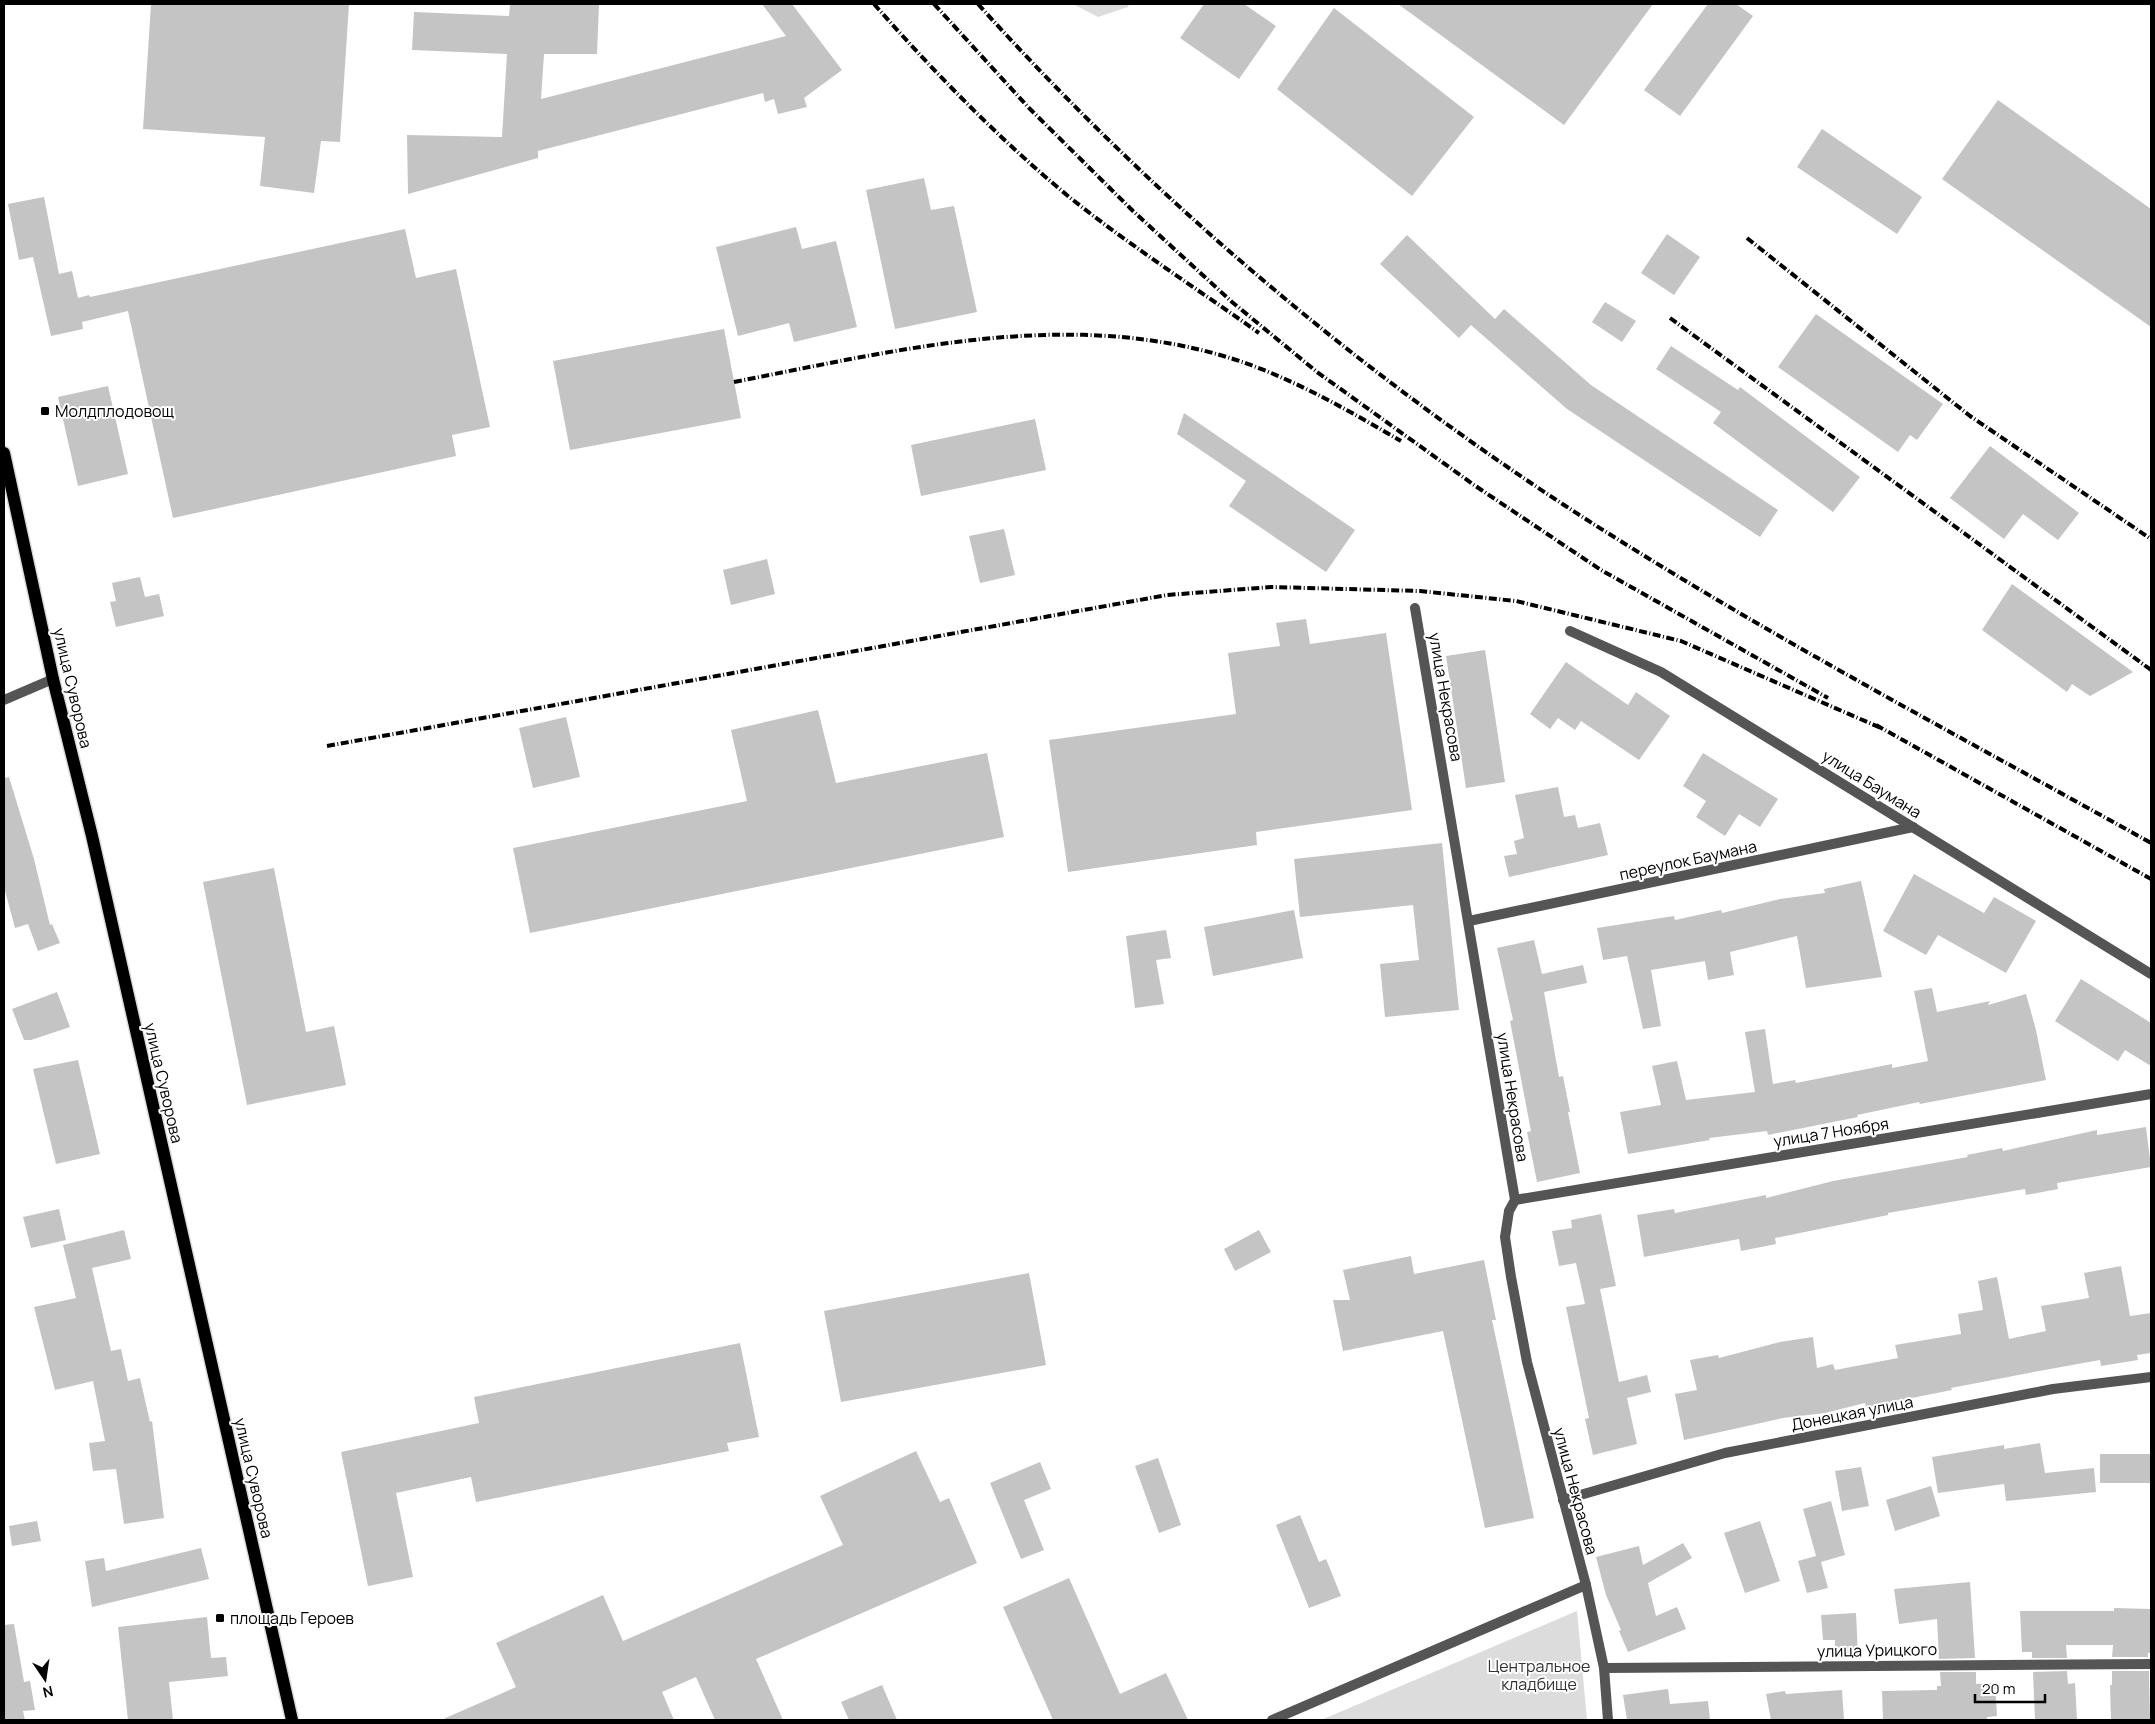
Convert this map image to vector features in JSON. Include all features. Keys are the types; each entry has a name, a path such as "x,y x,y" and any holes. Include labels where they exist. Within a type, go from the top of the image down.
{"main road":[{"name":"улица Суворова","path":"4,453 53,679 94,846 292,1720"}],"street":[{"name":"улица Некрасова","path":"1415,608 1515,1200 1510,1211 1505,1237 1510,1277 1527,1362 1586,1585 1604,1668 1608,1720"},
{"name":"улица Баумана","path":"1570,631 1661,672 2151,974"},
{"path":"4,700 53,679"},
{"name":"переулок Баумана","path":"1469,921 1913,827"},
{"name":"улица 7 Ноября","path":"1515,1200 2151,1094"},
{"name":"Донецкая улица","path":"1563,1500 1726,1453 2053,1389 2151,1377"},
{"path":"1272,1720 1586,1585"},
{"name":"улица Урицкого","path":"1604,1668 2151,1664"}],"green space":[{"path":"1073,4 1129,4 1128,7 1098,17"},
{"name":"Центральное кладбище","path":"1577,1611 1587,1720 1321,1720"}],"building":[{"path":"151,4 349,4 340,142 321,141 314,193 260,186 265,137 143,129"},
{"path":"510,4 599,4 597,54 544,54 541,99 786,36 762,4 792,4 842,70 804,98 807,107 778,114 774,99 765,102 763,93 538,151 538,158 408,194 407,135 502,137 507,54 412,50 414,12 509,16"},
{"path":"1204,4 1244,4 1276,26 1239,79 1180,38"},
{"path":"1398,4 1653,4 1564,125"},
{"path":"1708,4 1736,4 1753,16 1680,116 1644,90"},
{"path":"1334,8 1474,117 1412,196 1277,89"},
{"path":"1998,100 2151,209 2151,327 1942,179"},
{"path":"1822,129 1922,197 1897,234 1797,167"},
{"path":"924,178 931,210 954,206 977,312 895,329 866,190"},
{"path":"44,197 59,274 72,271 78,298 405,229 416,278 456,269 490,427 452,435 456,456 173,518 128,311 82,322 83,329 51,336 33,257 19,260 8,204"},
{"path":"796,227 802,249 836,241 857,327 794,342 789,323 738,336 716,247"},
{"path":"1667,234 1700,257 1674,295 1641,273"},
{"path":"1407,235 1495,319 1504,309 1591,385 1778,510 1760,537 1567,409 1471,325 1459,338 1380,264"},
{"path":"1605,302 1636,321 1622,342 1592,322"},
{"path":"1816,314 1943,404 1917,440 1910,435 1898,452 1778,367"},
{"path":"724,329 741,418 570,450 553,361"},
{"path":"1671,346 1738,390 1740,387 1860,477 1833,512 1713,423 1721,412 1656,369"},
{"path":"108,386 128,474 78,486 58,397"},
{"path":"1184,413 1355,530 1326,572 1229,506 1246,481 1177,434"},
{"path":"1035,419 1046,470 921,496 911,445"},
{"path":"1990,446 2079,513 2058,540 2023,514 2004,539 1950,498"},
{"path":"1004,529 1015,575 980,583 969,536"},
{"path":"767,559 775,594 731,605 723,570"},
{"path":"140,577 145,597 159,594 164,616 116,627 110,602 116,601 112,583"},
{"path":"2012,584 2133,672 2090,696 2072,684 2067,692 1982,630"},
{"path":"1306,619 1310,644 1386,633 1412,810 1256,832 1257,845 1068,872 1049,740 1236,714 1228,653 1280,646 1276,623"},
{"path":"1485,650 1505,782 1466,788 1446,656"},
{"path":"1566,662 1628,705 1636,692 1670,716 1639,760 1581,721 1575,730 1558,718 1550,729 1530,714"},
{"path":"818,710 836,783 987,753 1004,837 530,933 513,848 747,801 731,730"},
{"path":"566,717 580,777 533,788 519,728"},
{"path":"1703,753 1778,799 1760,827 1739,814 1725,836 1696,817 1706,801 1683,786"},
{"path":"9,777 34,859 50,925 52,924 60,943 38,951 28,924 15,928 4,887 4,778"},
{"path":"1558,787 1564,817 1575,815 1578,828 1600,823 1608,855 1509,877 1504,856 1517,854 1514,841 1524,838 1515,795"},
{"path":"1442,843 1459,1010 1385,1017 1380,964 1419,960 1413,905 1300,917 1294,859"},
{"path":"274,868 306,1032 334,1026 346,1085 247,1105 203,882"},
{"path":"1914,874 1984,913 1994,897 2036,921 2006,973 1938,935 1926,955 1883,931"},
{"path":"1861,881 1882,977 1806,988 1797,936 1730,952 1734,975 1708,980 1705,961 1651,970 1661,1026 1643,1029 1627,956 1603,960 1597,928 1674,916 1675,920 1721,910 1722,913 1780,899 1825,893 1824,889"},
{"path":"1294,910 1303,958 1213,976 1204,927"},
{"path":"1166,930 1171,958 1156,960 1164,1004 1135,1008 1126,936"},
{"path":"1534,940 1542,974 1583,965 1587,983 1544,992 1559,1077 1563,1076 1580,1173 1537,1182 1527,1132 1531,1131 1510,1021 1513,1020 1497,948"},
{"path":"2081,979 2151,1023 2151,1066 2125,1050 2118,1061 2055,1021"},
{"path":"1932,988 1937,1012 1990,1001 1988,1005 2026,994 2036,1030 2046,1080 1920,1104 1919,1102 1857,1115 1858,1117 1768,1135 1767,1131 1709,1138 1710,1140 1628,1154 1620,1112 1661,1105 1652,1066 1677,1061 1686,1100 1755,1092 1745,1032 1765,1029 1773,1084 1795,1080 1796,1083 1892,1064 1892,1068 1928,1061 1914,991"},
{"path":"57,992 70,1027 31,1040 24,1040 12,1009"},
{"path":"78,1060 100,1154 56,1164 33,1069"},
{"path":"2146,1127 2151,1167 2057,1183 2058,1189 2026,1195 2025,1189 1888,1213 1888,1215 1775,1238 1776,1244 1741,1251 1739,1239 1644,1257 1637,1215 1674,1209 1675,1213 1766,1195 1766,1198 1833,1181 1968,1157 1967,1155 2002,1148 2003,1151 2097,1130 2097,1135"},
{"path":"59,1209 66,1240 31,1248 23,1217"},
{"path":"1601,1214 1616,1286 1600,1289 1619,1382 1647,1375 1651,1392 1627,1398 1637,1444 1593,1455 1585,1419 1589,1418 1566,1307 1585,1304 1576,1263 1559,1266 1552,1231 1572,1228 1571,1220"},
{"path":"124,1230 131,1259 92,1268 111,1351 121,1349 128,1381 140,1378 150,1422 152,1421 164,1518 124,1524 116,1469 93,1471 89,1443 105,1441 93,1381 55,1390 34,1307 76,1298 63,1245"},
{"path":"1259,1230 1271,1252 1235,1271 1224,1249"},
{"path":"1411,1256 1414,1274 1484,1260 1496,1320 1492,1320 1534,1518 1485,1528 1443,1331 1343,1351 1333,1300 1350,1300 1343,1270"},
{"path":"2121,1266 2130,1316 2151,1313 2151,1353 2137,1355 2138,1360 2101,1366 2100,1360 1951,1388 1952,1390 1866,1407 1865,1403 1825,1413 1783,1418 1684,1440 1675,1394 1697,1390 1690,1360 1718,1355 1719,1358 1780,1342 1813,1337 1817,1368 1833,1364 1835,1370 1898,1358 1895,1345 1961,1334 1958,1314 1983,1310 1978,1281 1997,1277 2009,1339 2046,1331 2041,1306 2089,1298 2084,1273"},
{"path":"1029,1273 1046,1365 841,1402 824,1311"},
{"path":"740,1343 759,1437 727,1443 729,1451 476,1502 471,1477 396,1493 413,1577 368,1586 341,1452 479,1423 474,1397"},
{"path":"2040,1443 2045,1473 2094,1468 2096,1492 2006,1501 2004,1484 1938,1493 1932,1457 2004,1445 2004,1449"},
{"path":"916,1451 940,1502 949,1498 977,1563 756,1659 783,1720 715,1720 696,1677 662,1692 674,1720 441,1720 516,1687 496,1643 603,1595 623,1641 843,1545 820,1496"},
{"path":"2100,1454 2151,1454 2151,1483 2100,1483"},
{"path":"1158,1458 1181,1525 1159,1533 1135,1466"},
{"path":"1040,1462 1051,1489 1024,1500 1044,1550 1021,1559 990,1483"},
{"path":"1861,1467 1869,1506 1842,1511 1835,1471"},
{"path":"1931,1486 1940,1516 1895,1531 1886,1500"},
{"path":"1831,1501 1845,1555 1821,1562 1828,1588 1807,1593 1798,1561 1816,1556 1803,1509"},
{"path":"1300,1515 1319,1562 1326,1559 1341,1596 1309,1608 1276,1525"},
{"path":"37,1521 41,1541 12,1546 9,1526"},
{"path":"1760,1521 1780,1581 1745,1593 1724,1533"},
{"path":"1683,1543 1692,1558 1648,1583 1656,1616 1677,1607 1686,1629 1628,1652 1606,1595 1596,1557 1639,1546 1643,1565"},
{"path":"201,1548 209,1579 92,1607 85,1561 104,1558 106,1571"},
{"path":"1069,1578 1120,1694 1166,1673 1188,1720 1053,1720 1003,1607"},
{"path":"1970,1582 1975,1658 1939,1659 1937,1619 1899,1624 1894,1589"},
{"path":"2114,1608 2151,1609 2151,1653 2148,1653 2148,1657 2112,1657 2113,1645 2066,1645 2067,1658 2032,1658 2032,1652 2022,1652 2020,1611 2114,1611"},
{"path":"1856,1613 1858,1655 1835,1657 1835,1640 1823,1640 1821,1615"},
{"path":"207,1617 211,1658 226,1657 228,1676 169,1682 173,1720 128,1720 118,1627"},
{"path":"14,1624 24,1682 30,1681 35,1710 23,1711 25,1720 4,1720 4,1625"},
{"path":"2067,1671 2068,1684 2075,1683 2077,1720 2035,1720 2033,1672"},
{"path":"2112,1671 2149,1671 2150,1720 2111,1720 2110,1685 2112,1685"},
{"path":"1940,1672 1976,1672 1976,1684 1995,1683 1997,1716 1987,1717 1987,1720 1883,1720 1882,1691 1937,1690 1937,1686 1941,1686"},
{"path":"882,1685 897,1720 849,1720 841,1702"},
{"path":"1668,1689 1670,1704 1708,1701 1710,1720 1627,1720 1623,1695"},
{"path":"1842,1690 1844,1720 1771,1720 1766,1694 1785,1691 1786,1694"}],"railway":[{"path":"874,4 967,104 1042,174 1115,232 1259,333"},
{"path":"934,4 1029,108 1133,211 1232,302 1317,372 1474,485 1601,570 1828,698"},
{"path":"978,4 1044,75 1182,209 1329,335 1484,451 1635,550 1781,637 2151,843"},
{"path":"1747,238 1970,416 2151,539"},
{"path":"1670,318 2151,670"},
{"path":"734,382 855,358 977,340 1038,335 1099,335 1159,342 1220,355 1267,371 1313,392 1401,441"},
{"path":"327,746 1167,595 1271,587 1420,591 1516,601 1681,641 1881,728"},
{"path":"1876,725 2151,879"}],"place":[{"name":"Молдплодовощ","path":"45,411"},
{"name":"площадь Героев","path":"220,1618"}]}
